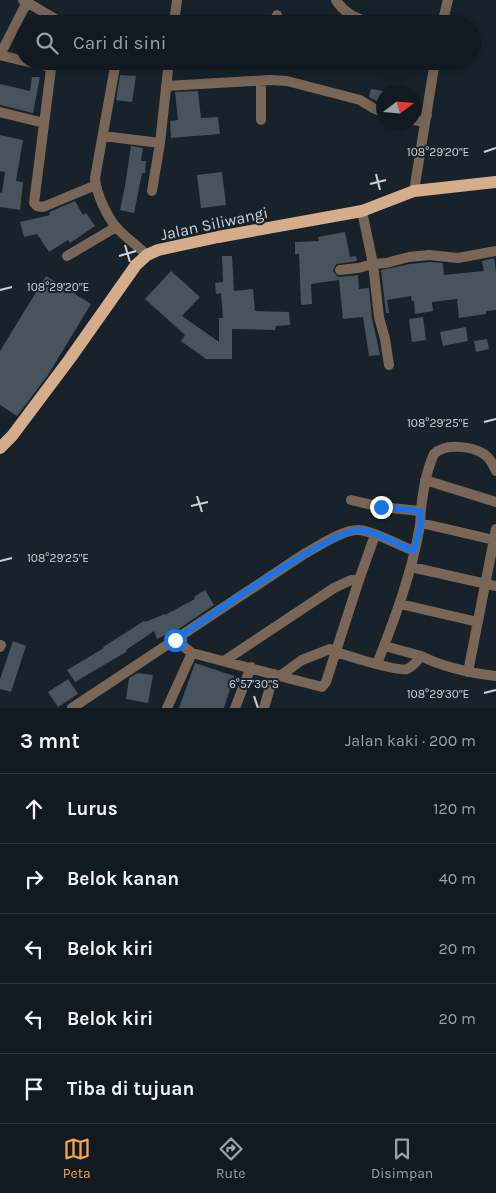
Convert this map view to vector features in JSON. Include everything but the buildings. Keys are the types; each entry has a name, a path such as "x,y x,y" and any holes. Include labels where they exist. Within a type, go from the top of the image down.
{"main road":[{"name":"Jalan Siliwangi","path":"0,448 12,436 69,360 136,265 147,255 158,250 218,237 362,212 414,191 496,182"}],"street":[{"path":"175,15 177,0"},
{"path":"336,0 342,9 350,15"},
{"path":"444,15 448,0"},
{"path":"19,15 25,1 49,15"},
{"path":"15,23 0,55 15,59"},
{"path":"50,70 34,203 37,206 43,206 96,185"},
{"path":"115,70 95,178 97,194 116,227 147,255"},
{"path":"152,191 169,70"},
{"path":"414,191 434,70"},
{"path":"166,86 270,80 287,81 360,100 376,110"},
{"path":"261,82 261,120"},
{"path":"0,112 44,122"},
{"path":"421,122 427,115"},
{"path":"104,136 160,143"},
{"path":"362,212 373,264 379,317 389,365"},
{"path":"67,256 116,227"},
{"path":"340,270 386,263 409,257 429,255 458,258 496,251"},
{"path":"377,664 400,604 411,567 421,523 420,511 425,480 434,454 445,447 469,448 484,454 492,461 496,470"},
{"path":"425,480 496,502"},
{"path":"352,500 381,507 420,511"},
{"path":"421,523 494,540"},
{"path":"468,672 496,529"},
{"path":"72,708 304,554 330,540 348,532 360,530 414,551"},
{"path":"175,640 192,653 322,687 326,682 359,580 376,535"},
{"path":"411,567 496,586"},
{"path":"224,661 334,588 351,580 359,580"},
{"path":"400,604 478,622"},
{"path":"384,646 468,672 496,676"},
{"path":"264,708 277,675 302,660 328,649 388,668 406,670 421,656"},
{"path":"167,708 192,653"},
{"path":"235,708 251,667"}],"route":[{"path":"175,640 304,554 348,532 360,530 414,551 421,523 420,511 381,507"}]}
